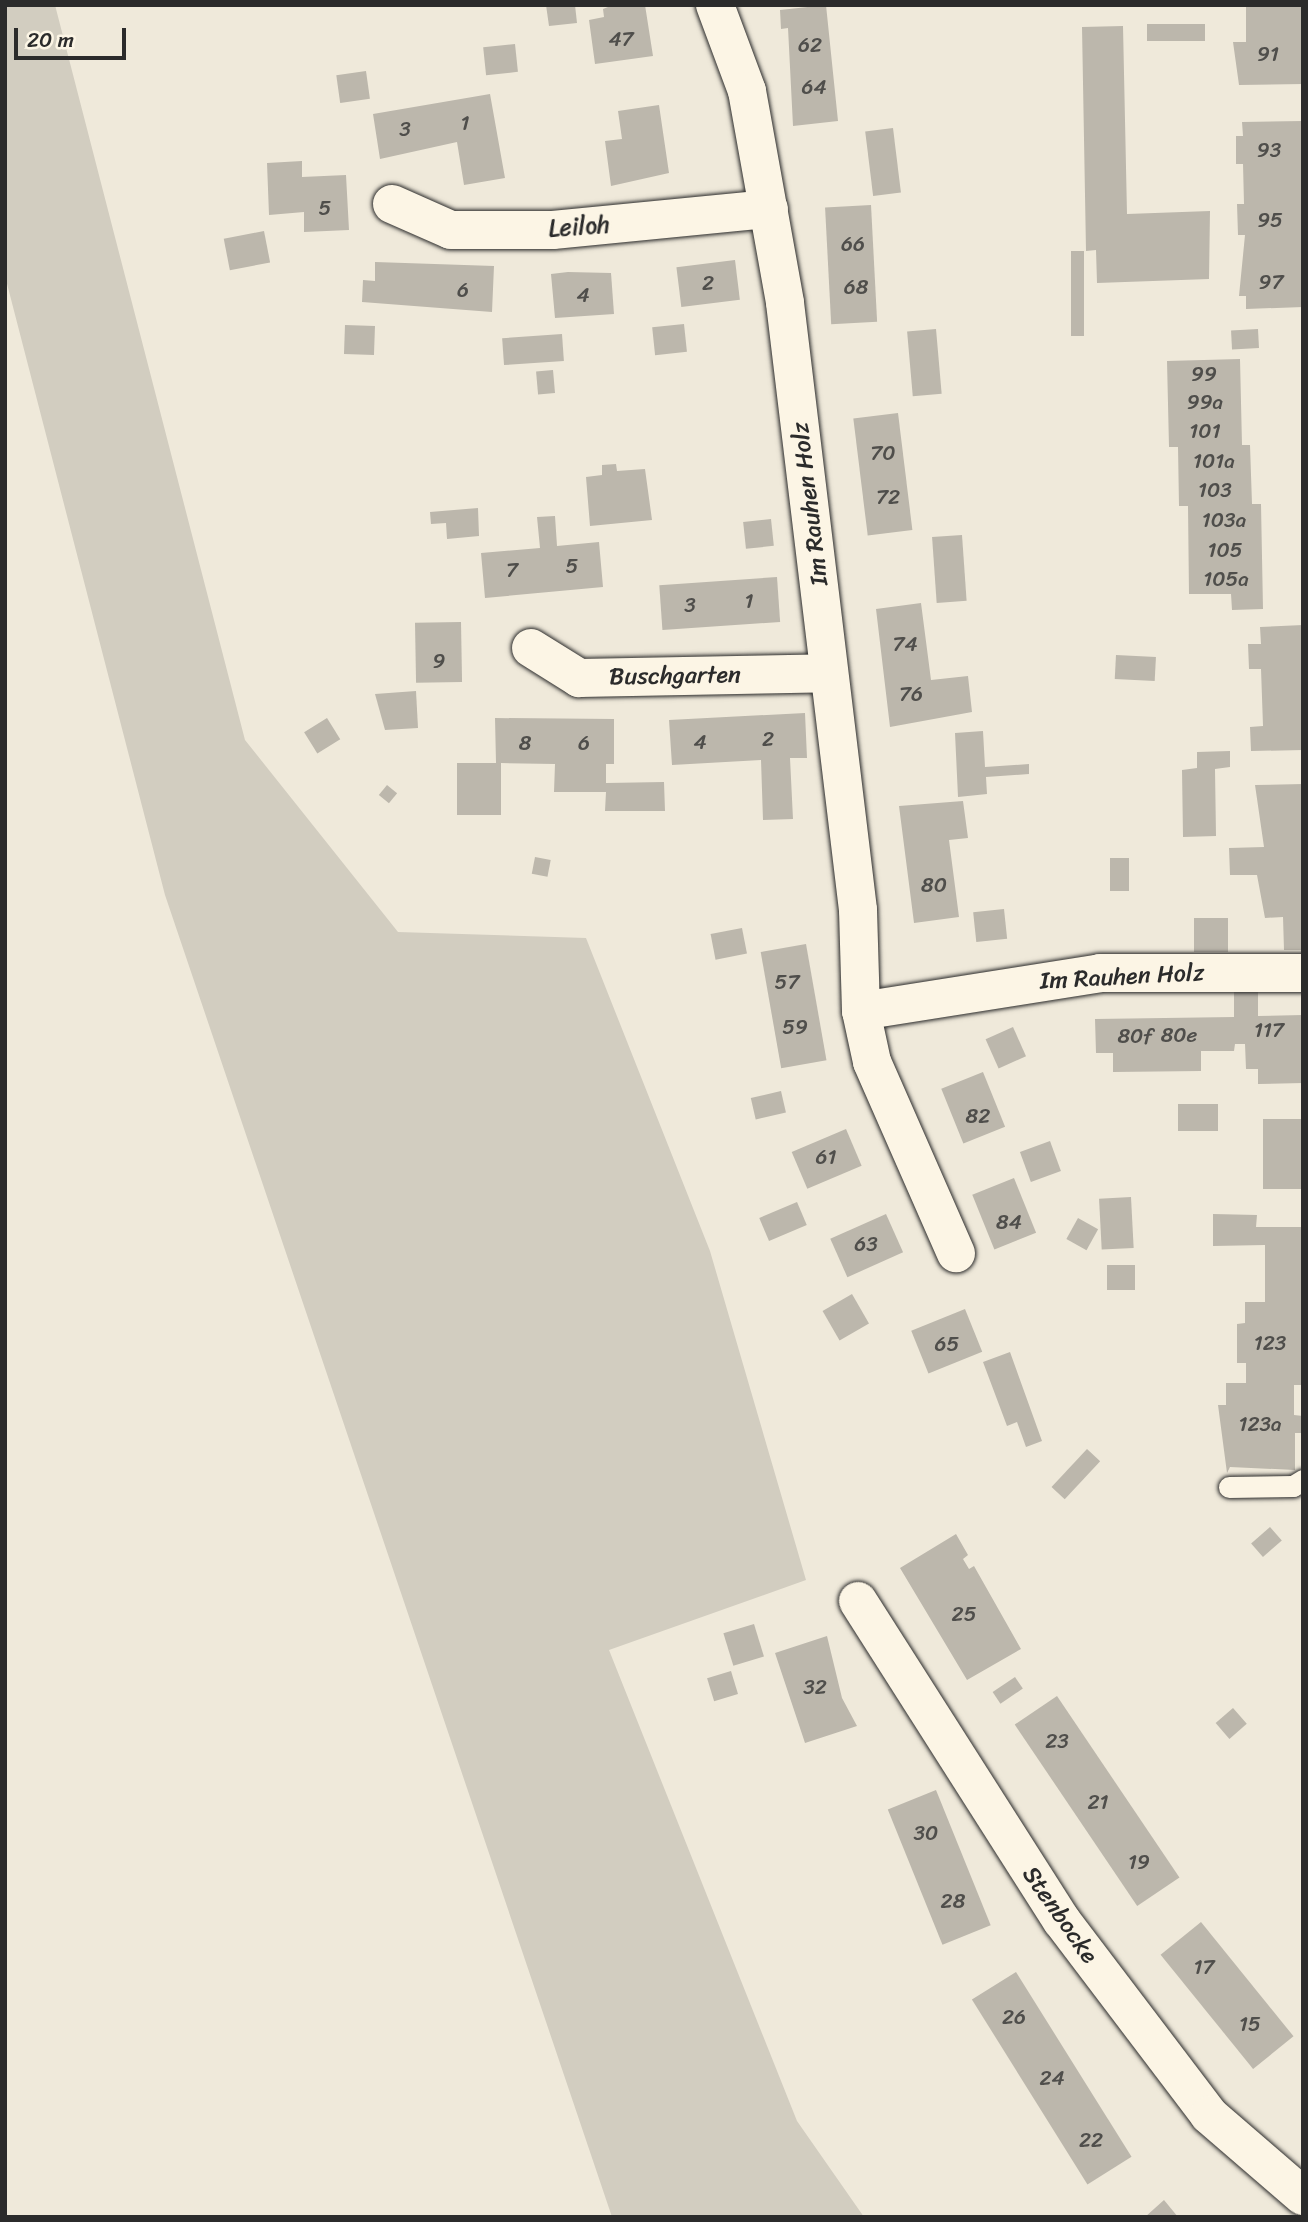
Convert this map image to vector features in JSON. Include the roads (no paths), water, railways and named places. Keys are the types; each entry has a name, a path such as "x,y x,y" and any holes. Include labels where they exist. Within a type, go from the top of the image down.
{"street":[{"name":"Im Rauhen Holz","path":"715,5 747,91 769,209 858,910 860,1011 872,1062 956,1253"},
{"name":"Leiloh","path":"393,204 451,230 553,230 769,209"},
{"name":"Buschgarten","path":"531,648 579,678 829,673"},
{"name":"Im Rauhen Holz","path":"860,1011 1100,973 1303,973"},
{"name":"Stenbocke","path":"858,1601 1070,1932 1209,2115 1303,2196"}],"lane":[{"path":"1229,1486 1293,1486 1303,1480"}]}
